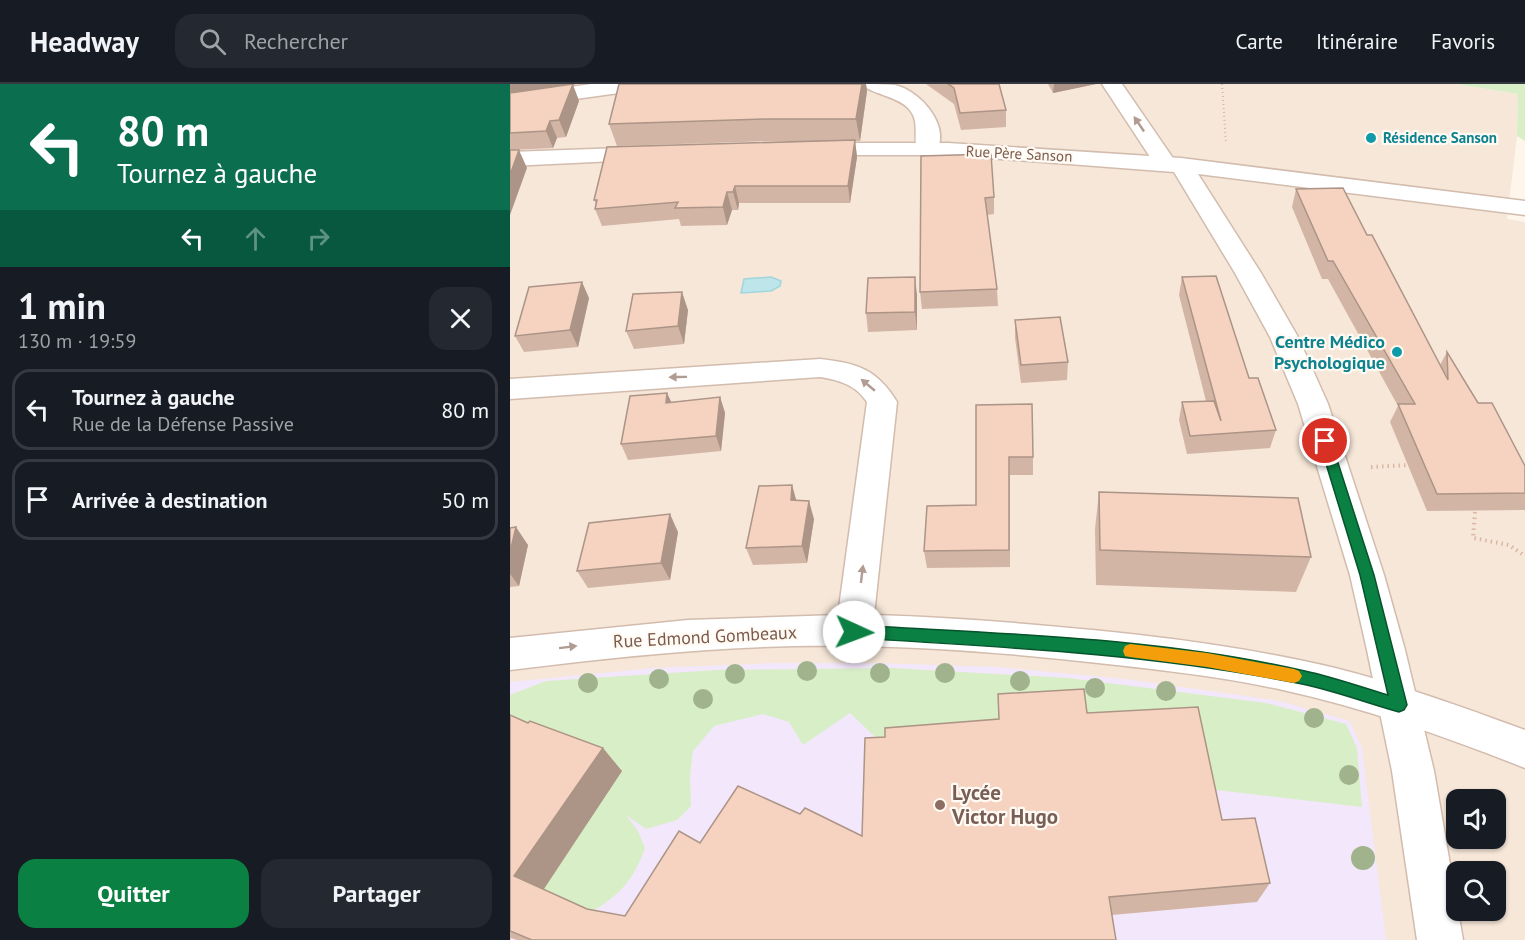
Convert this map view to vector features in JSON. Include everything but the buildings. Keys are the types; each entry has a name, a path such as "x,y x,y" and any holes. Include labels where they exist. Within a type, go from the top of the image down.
{"street":[{"path":"510,102 641,84"},
{"path":"872,84 902,94 920,107 929,137 927,149"},
{"path":"1112,84 1174,164 1248,273 1284,337 1313,404 1367,575 1399,705 1413,771 1440,940"},
{"name":"Rue Père Sanson","path":"794,149 927,149 1174,164 1525,208"},
{"path":"510,159 664,154"},
{"path":"510,389 800,368 844,372 864,381 875,391 882,402 854,632"},
{"name":"Rue Edmond Gombeaux","path":"510,654 681,636 750,632 854,632 1066,644 1207,660 1305,678 1399,705 1525,749"}],"path":[{"path":"1222,84 1226,148"},
{"path":"1371,467 1408,465"},
{"path":"1475,512 1473,537 1509,545 1525,556"}],"shaded area":[{"path":"510,84 1456,84 1518,94 1517,136 1507,219 1525,222 1525,940 510,940"},
{"name":"Lycée Victor Hugo","path":"775,663 877,663 998,667 1125,679 1280,701 1350,721 1362,748 1386,940 510,940 510,682 653,668"}],"green space":[{"path":"1456,84 1525,84 1525,141 1517,136 1518,94"},
{"path":"891,668 1068,678 1266,703 1346,724 1357,748 1362,807 891,752 850,713 803,745 789,722 763,714 714,726 693,751 690,776 691,806 677,820 646,829 626,815 638,831 645,848 635,871 615,895 585,916 540,895 589,745 563,733 550,747 510,728 510,695 546,681 717,670"}],"water":[{"path":"771,277 781,281 780,286 771,291 741,293 744,279"}],"slow traffic":[{"path":"1130,651 1207,660 1294,676"}],"place":[{"name":"Résidence Sanson","path":"1371,138"},
{"name":"Centre Médico Psychologique","path":"1397,352"},
{"name":"Lycée Victor Hugo","path":"940,805"}],"route":[{"path":"854,632 948,635 1066,644 1207,660 1305,678 1347,688 1399,705 1367,575 1325,441"}]}
